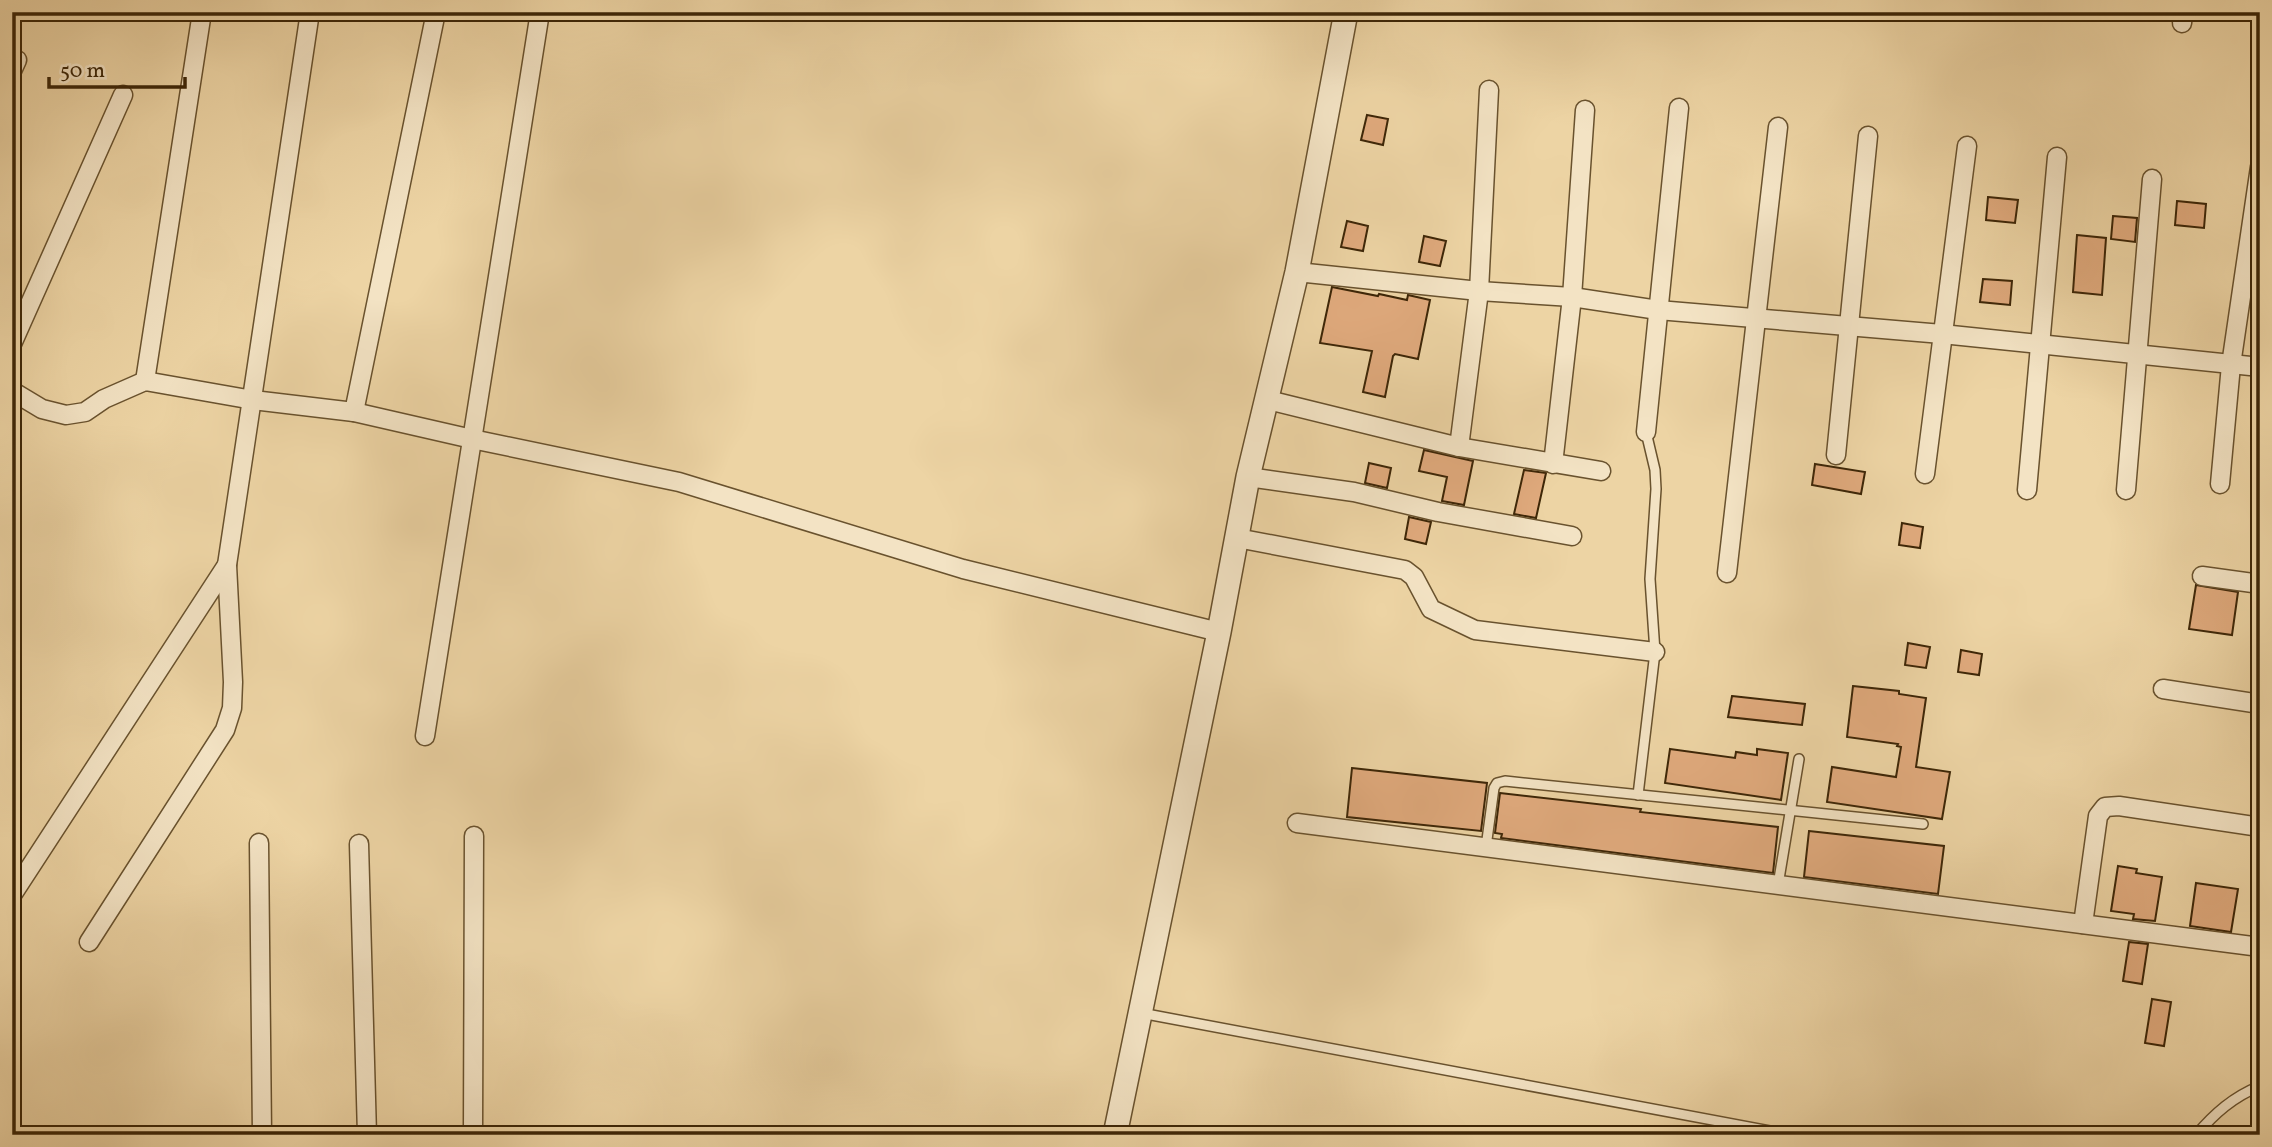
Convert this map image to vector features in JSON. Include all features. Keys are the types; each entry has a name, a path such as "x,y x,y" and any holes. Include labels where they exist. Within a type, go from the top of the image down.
{"street":[{"path":"145,380 202,12"},
{"path":"89,942 225,730 232,708 227,565 310,12"},
{"path":"354,412 436,12"},
{"path":"425,736 540,12"},
{"path":"1115,1135 1219,632 1248,477 1297,272 1346,12"},
{"path":"1459,447 1479,290 1489,90"},
{"path":"12,344 123,95"},
{"path":"1646,432 1679,108"},
{"path":"1553,464 1572,297 1585,110"},
{"path":"1727,573 1778,127"},
{"path":"1836,454 1868,136"},
{"path":"1925,474 1967,146"},
{"path":"2027,490 2057,157"},
{"path":"2220,484 2231,365 2260,167"},
{"path":"2126,490 2152,179"},
{"path":"1297,272 1572,297 1658,310 1942,334 2260,367"},
{"path":"12,391 42,410 66,415 85,412 104,399 145,380 253,400 354,412 679,482 964,569 1219,632"},
{"path":"1268,400 1459,447 1601,471"},
{"path":"1248,477 1354,492 1438,512 1572,536"},
{"path":"1237,538 1405,570 1414,577 1431,609 1475,630 1655,652"},
{"path":"12,895 227,565"},
{"path":"2202,576 2260,584"},
{"path":"2163,689 2260,704"},
{"path":"2083,924 2098,816 2105,807 2119,806 2260,827"},
{"path":"1297,823 2260,947"},
{"path":"473,1135 474,836"},
{"path":"259,843 262,1135"},
{"path":"359,844 367,1135"}],"lane":[{"path":"1638,794 1655,652 1650,579 1656,489 1655,470 1646,432"},
{"path":"1778,885 1799,759"},
{"path":"1486,847 1494,788 1497,783 1505,781 1923,824"},
{"path":"1141,1013 1792,1135"},
{"path":"2196,1135 2215,1113 2241,1094 2260,1086"}],"building":[{"path":"1367,115 1388,119 1383,145 1361,140"},
{"path":"1988,197 2018,200 2015,223 1986,220"},
{"path":"2177,201 2206,204 2204,228 2175,225"},
{"path":"2113,216 2137,218 2135,242 2111,239"},
{"path":"1347,221 1368,226 1363,251 1341,247"},
{"path":"2077,235 2106,238 2102,295 2073,292"},
{"path":"1424,236 1446,241 1440,266 1419,262"},
{"path":"1983,279 2012,281 2010,305 1980,302"},
{"path":"1332,287 1407,300 1408,295 1430,300 1418,359 1395,354 1393,356 1385,397 1363,392 1372,351 1320,343"},
{"path":"1424,450 1473,461 1464,505 1442,501 1447,477 1419,471"},
{"path":"1369,463 1391,468 1387,488 1365,483"},
{"path":"1815,464 1865,472 1861,494 1812,485"},
{"path":"1524,470 1546,473 1536,518 1514,514"},
{"path":"1409,517 1431,522 1426,544 1405,539"},
{"path":"1902,523 1923,527 1920,548 1899,545"},
{"path":"2196,585 2238,592 2232,635 2189,629"},
{"path":"1908,643 1930,647 1926,668 1905,665"},
{"path":"1961,650 1982,654 1979,675 1958,672"},
{"path":"1853,686 1899,691 1899,694 1926,698 1916,767 1950,772 1942,819 1827,802 1832,767 1896,777 1901,747 1897,746 1898,744 1847,737"},
{"path":"1732,696 1805,704 1802,725 1728,717"},
{"path":"1670,749 1735,758 1736,752 1757,755 1757,749 1788,753 1781,800 1665,783"},
{"path":"1352,768 1487,783 1481,831 1347,817"},
{"path":"1500,793 1778,827 1773,873 1501,838 1502,834 1495,833"},
{"path":"1809,831 1944,846 1938,894 1804,877"},
{"path":"2118,866 2137,869 2136,873 2162,877 2155,921 2133,919 2134,914 2111,911"},
{"path":"2196,883 2238,889 2231,932 2190,926"},
{"path":"2129,942 2148,944 2142,984 2123,981"},
{"path":"2152,999 2171,1002 2164,1046 2145,1043"}]}
